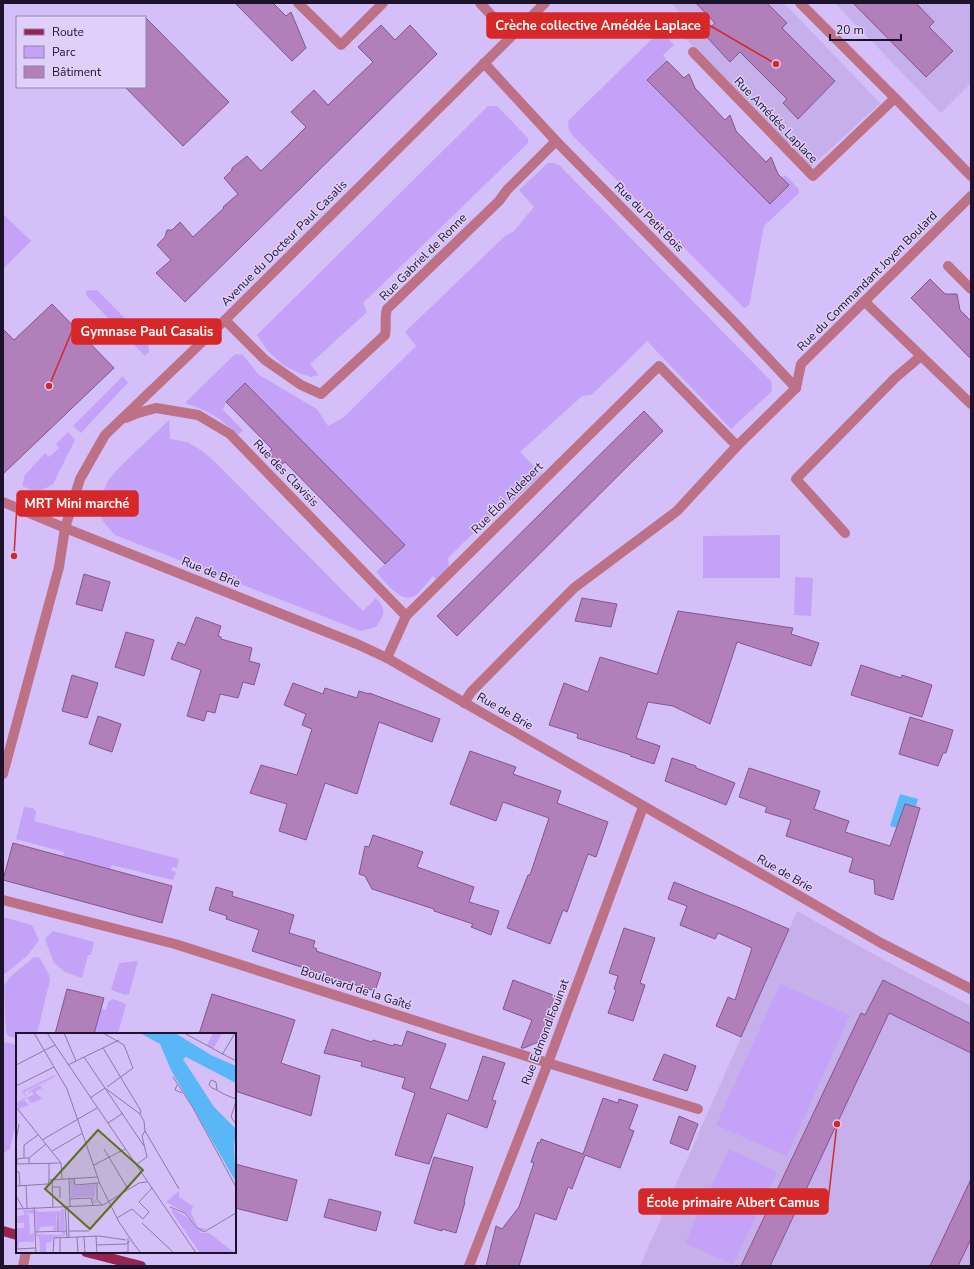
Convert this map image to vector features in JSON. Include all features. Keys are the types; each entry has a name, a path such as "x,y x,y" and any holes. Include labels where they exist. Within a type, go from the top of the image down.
{"main road":[{"path":"3,1231 16,1235"},
{"path":"89,1253 129,1265 141,1266"}],"street":[{"path":"298,3 341,45 383,3"},
{"path":"480,3 511,36"},
{"path":"800,3 971,176"},
{"name":"Avenue du Docteur Paul Casalis","path":"3,774 59,567 65,528 80,479 105,435 226,320 511,36 539,5"},
{"name":"Rue Amédée Laplace","path":"692,52 813,176 895,98"},
{"name":"Rue du Petit Bois","path":"484,63 556,141 734,322 796,388"},
{"name":"Rue Gabriel de Ronne","path":"226,320 265,360 301,385 321,394 384,335 387,326 385,315 387,309 499,201 507,190 556,141"},
{"name":"Rue du Commandant Joyen Boulard","path":"796,388 801,364 971,196"},
{"path":"948,266 971,289"},
{"path":"865,302 971,404"},
{"path":"845,533 796,479 895,378 921,356"},
{"name":"Rue Éloi Aldebert","path":"386,658 406,616 659,366 737,446"},
{"path":"464,703 471,692 574,588 677,511 737,446 796,388"},
{"name":"Rue des Clavisis","path":"119,421 138,413 156,408 198,415 230,434 406,616"},
{"name":"Rue de Brie","path":"3,502 357,644 386,658 881,944 971,989"},
{"name":"Rue Edmond Fouinat","path":"469,1266 548,1063 643,807"},
{"name":"Boulevard de la Gaîté","path":"3,900 175,944 548,1063 698,1109"},
{"path":"23,1266 26,1253"}],"shaded area":[{"path":"671,3 784,3 880,103 811,167 672,25 681,14"},
{"path":"835,3 971,3 971,83 941,113"},
{"path":"797,911 884,960 971,1006 971,1266 640,1266"}],"green space":[{"path":"661,30 674,45 663,55 667,61 648,80 770,204 789,185 781,178 785,175 799,189 799,193 764,226 750,302 748,306 744,308 573,136 569,130 568,121"},
{"path":"488,106 497,106 528,138 528,143 363,303 367,312 310,364 319,375 311,377 283,365 267,350 257,335"},
{"path":"548,163 559,165 771,381 771,392 731,429 647,341 591,395 582,396 520,452 542,474 508,506 500,507 448,558 449,567 437,580 433,576 416,595 411,598 405,597 394,591 376,572 405,545 245,383 226,402 223,410 243,430 238,435 214,416 202,409 185,403 235,354 243,355 259,375 317,409 328,426 343,418 416,346 405,332 505,236 514,231 534,207 519,190"},
{"path":"3,214 31,241 3,269"},
{"path":"97,290 148,342 149,352 145,356 86,295 86,291"},
{"path":"123,376 128,383 81,433 73,426"},
{"path":"169,420 170,439 187,442 201,450 215,462 363,611 376,598 382,606 384,612 376,627 361,631 115,535 103,520 99,510 101,498 107,484 110,478 124,463"},
{"path":"68,432 75,440 53,484 41,490 34,490 22,486 25,475 45,453 49,457 59,448 56,444"},
{"path":"780,535 780,578 703,578 703,536"},
{"path":"795,577 813,578 811,616 794,615"},
{"path":"24,807 33,808 36,812 34,821 179,859 177,868 173,867 171,870 176,872 173,880 112,865 110,869 63,856 64,852 16,839"},
{"path":"3,917 32,925 39,940 28,955 3,974"},
{"path":"53,931 94,942 91,955 88,955 82,978 65,972 54,963 45,939"},
{"path":"34,957 40,958 49,975 50,980 37,1033 16,1033 16,1038 8,1036 6,1032 4,986 9,978"},
{"path":"138,961 129,994 125,995 111,990 119,963"},
{"path":"780,984 850,1015 787,1156 716,1125"},
{"path":"113,999 126,1004 118,1033 94,1033 101,1009 106,1010 108,1002"},
{"path":"5,1042 16,1045 16,1122 10,1149 4,1153 3,1043"},
{"path":"729,1149 777,1172 733,1265 685,1243"}],"water":[{"path":"900,794 918,799 909,831 890,826"}],"building":[{"path":"235,3 273,3 286,16 291,12 306,48 292,61"},
{"path":"696,3 767,3 787,23 782,28 835,81 798,119 783,103 787,99 740,52 730,62 704,34 715,23"},
{"path":"853,3 916,3 934,22 929,27 953,51 926,77"},
{"path":"146,18 229,102 183,146 126,88 146,88"},
{"path":"381,25 395,40 410,25 437,54 185,302 156,273 171,260 157,245 165,237 167,230 172,230 180,222 193,237 224,208 223,207 238,194 224,178 232,170 232,168 247,156 261,171 306,127 291,112 314,90 328,105 373,62 358,47"},
{"path":"667,61 684,78 689,74 695,88 725,120 730,115 736,131 766,162 771,157 778,174 789,185 770,204 647,80"},
{"path":"930,279 945,294 957,294 960,310 971,321 971,359 911,298"},
{"path":"52,304 114,368 3,474 3,329 14,340"},
{"path":"245,383 405,545 385,564 285,462 281,465 268,453 272,449 226,402"},
{"path":"644,411 663,431 457,636 437,616"},
{"path":"84,574 110,582 102,611 76,604"},
{"path":"582,598 617,604 611,627 575,621"},
{"path":"678,611 793,628 791,634 819,643 811,666 737,642 710,724 673,706 648,702 636,738 660,746 654,764 577,738 578,734 549,725 564,683 588,692 600,657 657,674"},
{"path":"196,617 221,626 218,636 221,637 221,639 252,648 249,661 260,664 254,685 243,682 238,698 220,694 215,713 207,711 204,721 187,716 201,670 171,659 178,642 185,645"},
{"path":"126,632 154,640 144,676 115,667"},
{"path":"861,665 901,678 902,675 932,685 922,717 851,695"},
{"path":"72,675 98,683 87,718 62,711"},
{"path":"293,683 323,694 325,688 357,698 359,691 369,693 440,719 432,742 379,722 357,794 325,783 306,840 279,831 287,804 250,793 261,765 297,775 312,729 302,725 306,714 284,705"},
{"path":"98,716 121,724 112,752 89,744"},
{"path":"910,717 953,730 946,753 943,753 938,766 899,754"},
{"path":"470,751 516,767 513,774 561,791 557,803 608,822 596,857 588,854 567,912 563,910 550,944 507,928 528,875 530,875 549,818 503,802 496,821 450,804"},
{"path":"672,758 696,766 696,768 735,783 726,805 665,781"},
{"path":"749,768 820,791 814,809 849,821 845,832 890,846 905,804 920,808 893,900 875,894 874,880 849,872 853,858 786,836 791,820 765,812 767,807 739,797"},
{"path":"373,835 423,852 417,867 474,887 469,902 499,911 491,935 471,927 473,924 434,911 434,909 372,889 365,876 359,874 365,846 369,847"},
{"path":"13,843 172,886 162,923 3,880"},
{"path":"674,882 789,929 741,1037 716,1026 728,997 735,1000 752,948 718,933 715,939 680,925 687,906 668,899"},
{"path":"216,887 233,892 232,896 294,915 289,933 315,941 313,947 317,949 316,951 381,973 375,991 252,951 259,930 226,919 227,916 209,910"},
{"path":"624,928 655,938 640,983 645,985 633,1021 608,1013 616,990 614,989 618,976 609,973"},
{"path":"513,980 561,998 545,1039 524,1048 521,1048 532,1020 503,1009"},
{"path":"883,980 971,1024 971,1053 889,1013 770,1266 741,1266 861,1013 865,1015"},
{"path":"67,989 104,998 94,1033 55,1033"},
{"path":"212,994 295,1020 281,1063 320,1076 311,1116 236,1091 236,1033 199,1033"},
{"path":"332,1029 372,1042 373,1040 393,1046 394,1044 402,1046 407,1031 446,1044 430,1088 468,1101 483,1056 505,1063 492,1100 496,1101 487,1128 447,1113 429,1164 395,1155 415,1093 402,1088 405,1078 361,1066 362,1062 324,1053"},
{"path":"664,1054 696,1066 687,1091 653,1080"},
{"path":"603,1098 618,1103 619,1099 638,1105 629,1129 634,1131 620,1168 585,1155 572,1189 568,1187 556,1220 535,1213 519,1266 486,1266 496,1226 502,1229 519,1207 534,1163 531,1162 538,1142 540,1143 541,1139 583,1154"},
{"path":"679,1116 698,1124 688,1150 670,1143"},
{"path":"434,1157 473,1167 456,1233 442,1229 442,1231 414,1223"},
{"path":"236,1164 297,1180 287,1221 236,1208"},
{"path":"971,1179 971,1239 958,1266 930,1266"},
{"path":"329,1199 381,1212 376,1231 324,1217"}],"place":[{"name":"Crèche collective Amédée Laplace","path":"776,64"},
{"name":"Gymnase Paul Casalis","path":"49,386"},
{"name":"MRT Mini marché","path":"14,556"},
{"name":"École primaire Albert Camus","path":"837,1124"}]}
